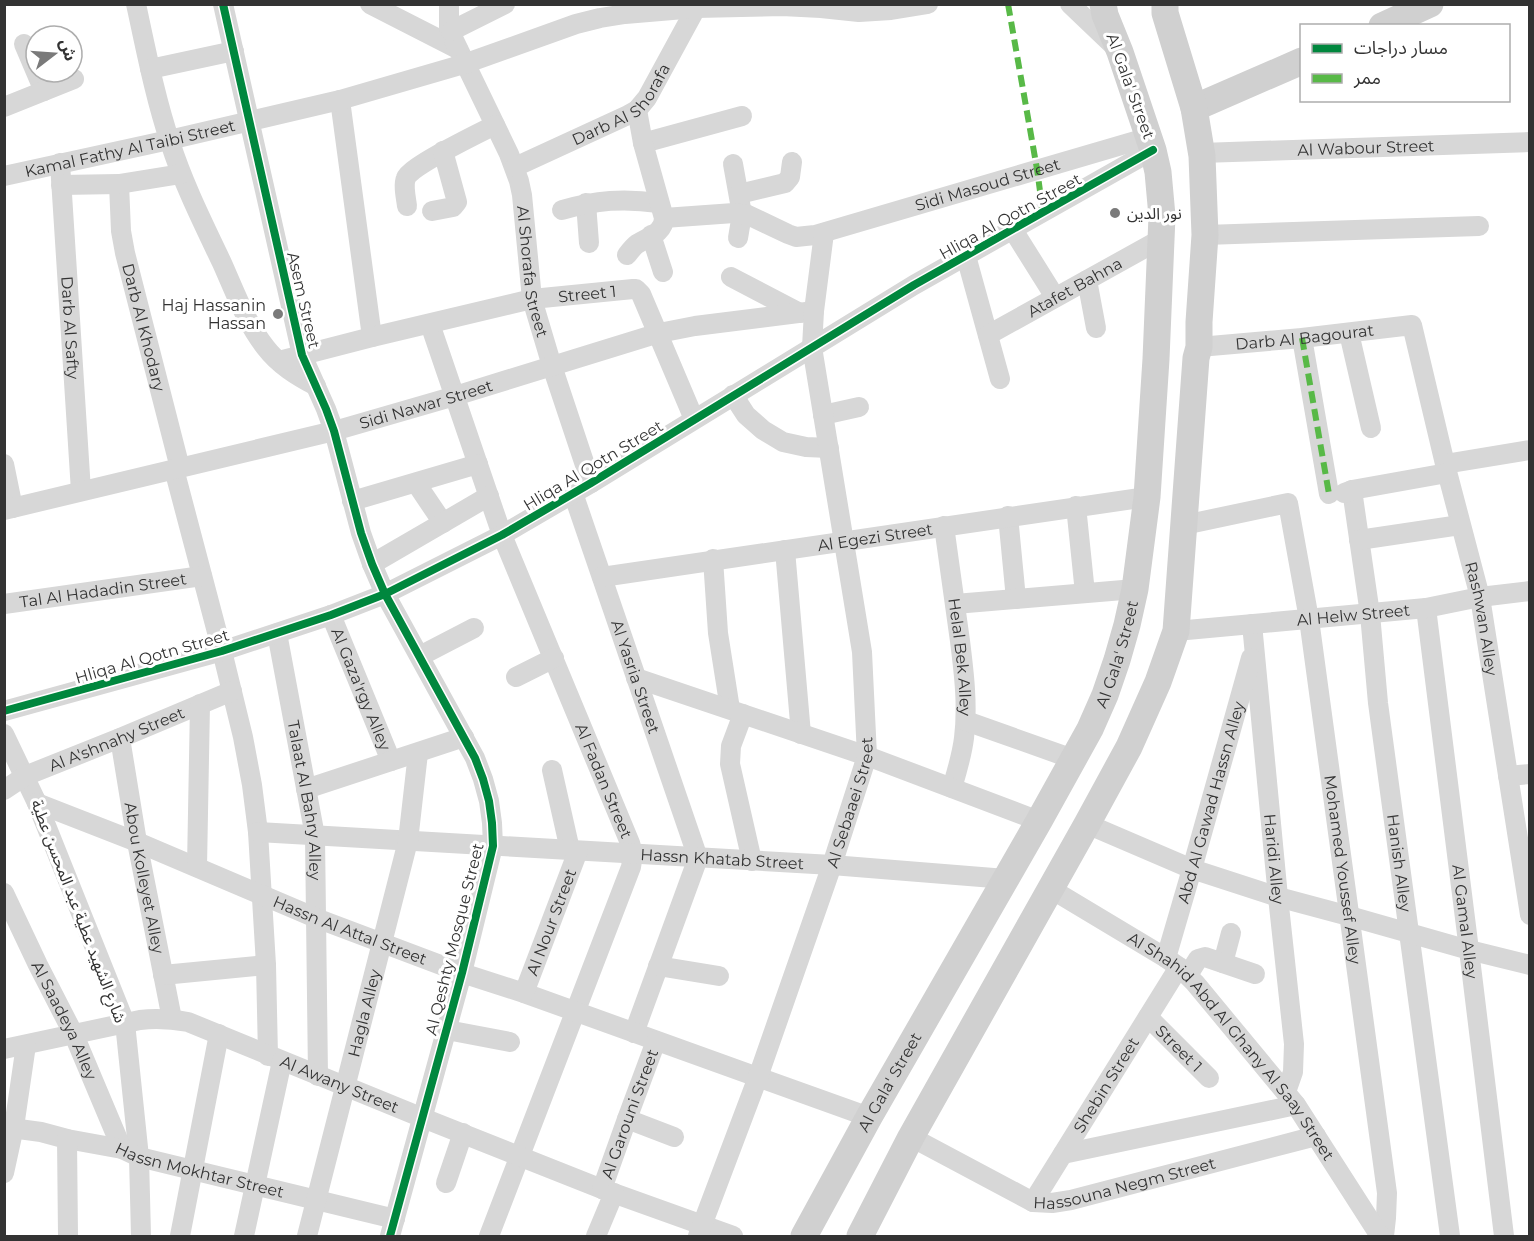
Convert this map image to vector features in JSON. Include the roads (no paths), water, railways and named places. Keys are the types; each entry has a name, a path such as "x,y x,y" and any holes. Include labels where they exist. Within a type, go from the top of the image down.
{"main road":[{"name":"Al Gala' Street","path":"804,1236 869,1117 1090,729 1117,660 1135,589 1147,497 1156,359 1161,194 1151,143 1103,4"},
{"path":"860,1236 911,1137 1129,747 1176,631 1198,342 1204,236 1204,184 1194,108 1165,13 1166,4"},
{"path":"1194,108 1300,62"},
{"path":"1158,314 1176,322 1198,342"},
{"path":"1156,359 1176,352 1186,354 1198,342"}],"street":[{"path":"136,4 169,140 181,174 246,316 265,348 279,362 316,386"},
{"name":"Asem Street","path":"223,4 302,355 334,431 361,533 386,594"},
{"path":"370,4 458,48 625,14 729,6 782,6 860,12 928,4"},
{"path":"449,4 448,14 458,48"},
{"path":"458,48 505,4"},
{"path":"1070,4 1120,52"},
{"name":"Darb Al Shorafa","path":"515,167 637,110 648,98 696,9"},
{"name":"Kamal Fathy Al Taibi Street","path":"4,176 340,100 458,48"},
{"name":"Al Shorafa Street","path":"458,48 515,167 522,195 532,299 591,483"},
{"path":"150,69 234,51"},
{"path":"41,84 44,91"},
{"path":"4,107 62,84"},
{"path":"340,100 372,337"},
{"path":"627,255 636,245 663,226 662,211 643,143 637,110"},
{"path":"643,143 675,142 742,116"},
{"path":"407,206 405,181 407,174 443,151 495,125"},
{"name":"Al Wabour Street","path":"1201,153 1530,142"},
{"name":"Hliqa Al Qotn Street","path":"4,711 222,651 386,594 502,535 591,483 914,285 1013,230 1151,143"},
{"name":"Sidi Masoud Street","path":"742,214 796,237 806,237 1151,143"},
{"path":"432,211 453,207 457,202 443,151"},
{"path":"739,194 787,181 790,177 792,162"},
{"name":"Darb Al Safty","path":"60,163 81,491"},
{"path":"733,164 742,214 738,238"},
{"path":"61,185 119,184 181,174"},
{"name":"Darb Al Khodary","path":"119,184 120,220 125,253 202,576 232,691 248,766 258,832 266,964 275,1059 255,1185 244,1236"},
{"path":"562,210 586,203 641,200 662,211 742,214"},
{"path":"586,203 589,243"},
{"path":"1204,236 1479,226"},
{"path":"1013,230 1055,297"},
{"name":"Al Sebaaei Street","path":"700,1231 758,1077 832,865 867,756 862,652 807,312 824,233"},
{"path":"651,236 663,272"},
{"name":"Atafet Bahna","path":"988,335 1161,239"},
{"path":"966,256 1000,379"},
{"path":"731,277 807,312"},
{"path":"1087,280 1096,328"},
{"name":"Street 1","path":"279,362 532,299 633,289 641,294 659,333"},
{"name":"Sidi Nawar Street","path":"9,509 334,431 659,333 695,326 807,312"},
{"name":"Al Fadan Street","path":"430,324 502,535 633,854 632,867 489,1236"},
{"name":"Darb Al Bagourat","path":"1198,342 1302,338 1412,325"},
{"name":"Rashwan Alley","path":"1412,325 1460,525 1480,597 1530,915"},
{"path":"659,333 694,419"},
{"path":"1348,333 1371,428"},
{"name":"Hanish Alley","path":"1302,338 1342,492 1359,540 1370,614 1378,703 1449,1236"},
{"path":"734,395 746,415 763,430 783,442 806,447 829,448"},
{"path":"823,415 859,407"},
{"path":"1342,492 1530,450"},
{"path":"4,464 9,509"},
{"path":"352,501 478,464"},
{"path":"416,483 443,523"},
{"name":"Al Yasria Street","path":"573,493 698,858"},
{"path":"372,564 489,496"},
{"name":"Al Egezi Street","path":"602,577 1147,497"},
{"name":"Mohamed Youssef Alley","path":"1184,525 1288,503 1309,619 1387,1193 1386,1218 1382,1236"},
{"path":"1076,507 1085,593"},
{"path":"1008,516 1016,599"},
{"path":"1359,540 1460,525"},
{"name":"Helal Bek Alley","path":"944,526 964,677 966,721 960,760 951,788"},
{"path":"785,549 801,734"},
{"path":"713,560 718,633 736,711 730,764 752,861"},
{"name":"Tal Al Hadadin Street","path":"4,604 202,576"},
{"path":"955,604 1135,589"},
{"name":"Al Helw Street","path":"1176,631 1426,608 1480,597 1530,591"},
{"name":"Al Qeshty Mosque Street","path":"386,594 475,758 489,801 493,846 462,973 393,1228"},
{"name":"Al Gamal Alley","path":"1426,608 1504,1236"},
{"name":"Al Gaza'rgy Alley","path":"331,615 391,761"},
{"name":"Haridi Alley","path":"1252,624 1294,1044 1291,1099"},
{"path":"420,656 474,628"},
{"name":"Talaat Al Bahry Alley","path":"277,633 315,836 318,1076"},
{"name":"Abd Al Gawad Hassn Alley","path":"1177,967 1192,869 1254,647"},
{"path":"516,677 554,658"},
{"path":"636,678 867,756 1039,821"},
{"name":"Al A'shnahy Street","path":"4,790 25,776 232,691"},
{"path":"197,867 200,704"},
{"path":"966,721 1073,759"},
{"name":"شارع الشهيد عطية عبد المحسن عطية","path":"4,734 37,803 124,1023 131,1153 141,1236"},
{"path":"306,789 464,737"},
{"name":"Abou Kolleyet Alley","path":"120,738 137,842 172,1019"},
{"name":"Hagla Alley","path":"307,1236 408,841 418,753"},
{"path":"552,770 574,850"},
{"path":"1508,776 1530,774"},
{"name":"Hassn Al Attal Street","path":"37,803 382,943 869,1117"},
{"path":"1088,824 1192,869 1278,897 1530,965"},
{"name":"Hassn Khatab Street","path":"258,832 832,865 1006,879"},
{"name":"Al Nour Street","path":"524,993 574,850"},
{"path":"634,1033 698,858"},
{"name":"Al Shahid Abd Al Ghany Al Saay Street","path":"1051,889 1177,967 1291,1099 1382,1236"},
{"name":"Al Saadeya Alley","path":"4,893 131,1153"},
{"path":"1223,963 1231,933"},
{"path":"1177,967 1205,957 1255,974"},
{"path":"163,975 266,964"},
{"path":"658,966 719,976"},
{"name":"Shebin Street","path":"1032,1202 1177,967"},
{"name":"Street 1","path":"1148,1017 1209,1078"},
{"name":"Al Awany Street","path":"5,1048 159,1018 188,1022 275,1059 608,1191 700,1231 733,1236"},
{"path":"447,1030 510,1042"},
{"path":"180,1236 219,1034"},
{"name":"Al Garouni Street","path":"596,1236 627,1119 656,1041"},
{"path":"4,1173 9,1127 26,1045"},
{"path":"1063,1154 1291,1099"},
{"path":"627,1119 674,1137"},
{"name":"Hassn Mokhtar Street","path":"9,1127 131,1153 316,1200 393,1228"},
{"path":"446,1183 462,1133"},
{"name":"Hassouna Negm Street","path":"911,1137 1032,1202 1052,1203 1316,1136"},
{"path":"68,1139 68,1236"}],"place":[{"name":"نور الدين","path":"1115,213"},
{"name":"Haj Hassanin Hassan","path":"278,314"}]}
